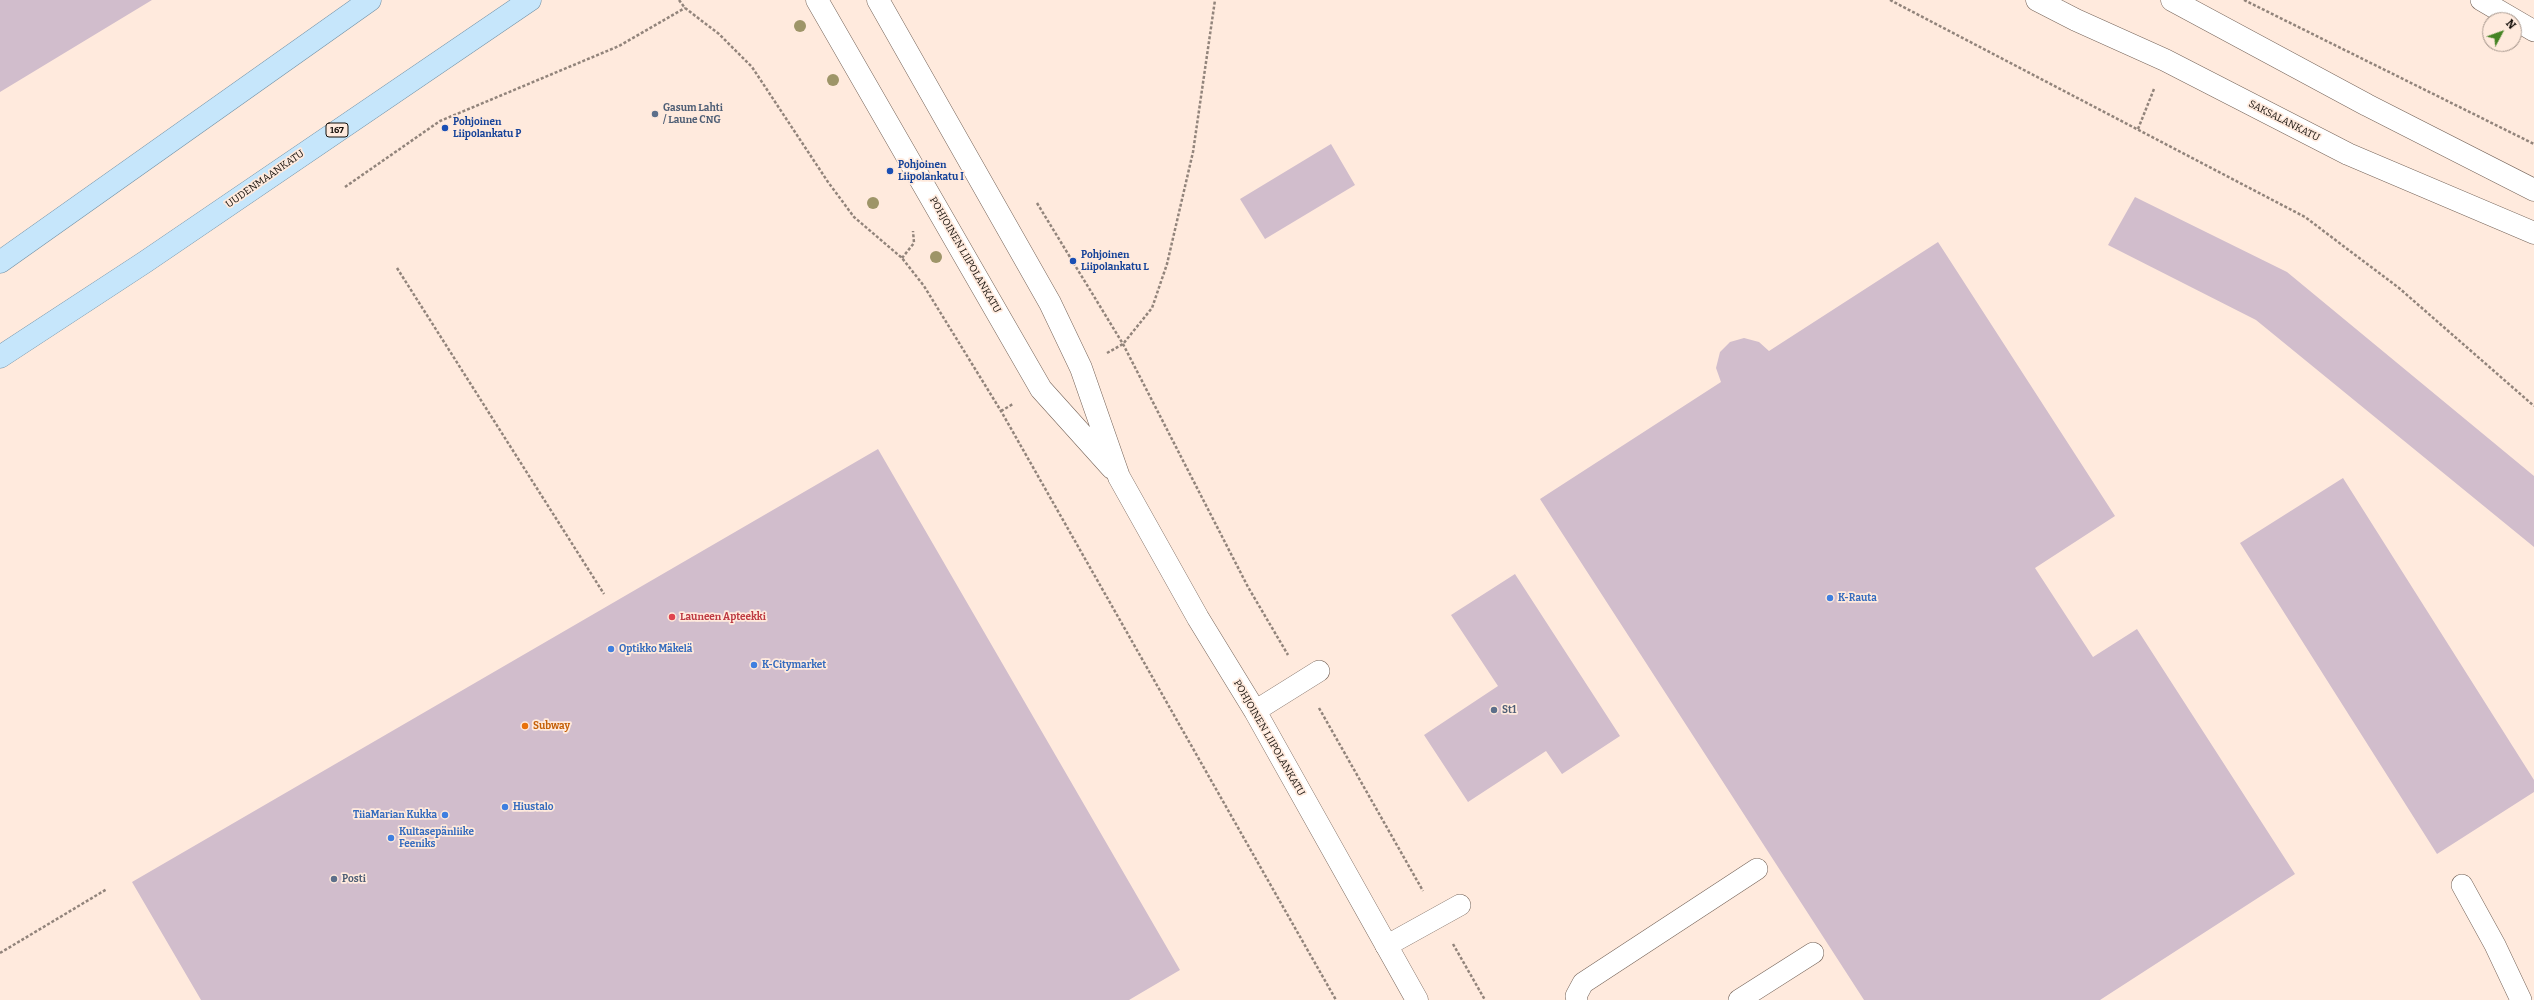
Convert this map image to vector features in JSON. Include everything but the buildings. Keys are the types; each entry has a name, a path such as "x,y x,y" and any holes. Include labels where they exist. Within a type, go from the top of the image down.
{"main road":[{"path":"0,262 370,0"},
{"name":"UUDENMAANKATU","path":"0,357 145,262 530,0"}],"street":[{"name":"POHJOINEN LIIPOLANKATU","path":"817,0 1041,388 1119,477"},
{"name":"POHJOINEN LIIPOLANKATU","path":"878,0 1050,303 1081,368 1119,477 1198,618 1255,711 1417,1000"},
{"name":"SAKSALANKATU","path":"2037,0 2076,20 2165,60 2348,154 2534,234"},
{"path":"2172,0 2367,105 2534,190"}],"lane":[{"path":"2481,0 2534,31"},
{"path":"1255,711 1319,671"},
{"path":"1577,1000 1576,996 1583,983 1757,869"},
{"path":"2462,885 2495,945 2521,1000"},
{"path":"1386,946 1460,904"},
{"path":"1739,1000 1813,953"}],"path":[{"path":"679,0 685,8 719,34 752,67 828,182 854,217 902,258 924,286 1001,411 1336,1000"},
{"path":"1037,203 1123,344 1152,308 1167,264 1193,152 1215,0"},
{"path":"1890,0 2305,217 2399,288 2534,406"},
{"path":"2244,0 2534,144"},
{"path":"345,187 440,121 620,46 685,8"},
{"path":"397,268 604,594"},
{"path":"0,953 107,889"}],"place":[{"name":"Gasum Lahti / Laune CNG","path":"655,114"},
{"name":"Pohjoinen Liipolankatu P","path":"445,128"},
{"name":"Pohjoinen Liipolankatu I","path":"890,171"},
{"name":"Pohjoinen Liipolankatu L","path":"1073,261"},
{"name":"K-Rauta","path":"1830,598"},
{"name":"Launeen Apteekki","path":"672,617"},
{"name":"Optikko Mäkelä","path":"611,649"},
{"name":"K-Citymarket","path":"754,665"},
{"name":"St1","path":"1494,710"},
{"name":"Subway","path":"525,726"},
{"name":"Hiustalo","path":"505,807"},
{"name":"TiiaMarian Kukka","path":"445,815"},
{"name":"Kultasepänliike Feeniks","path":"391,838"},
{"name":"Posti","path":"334,879"}]}
